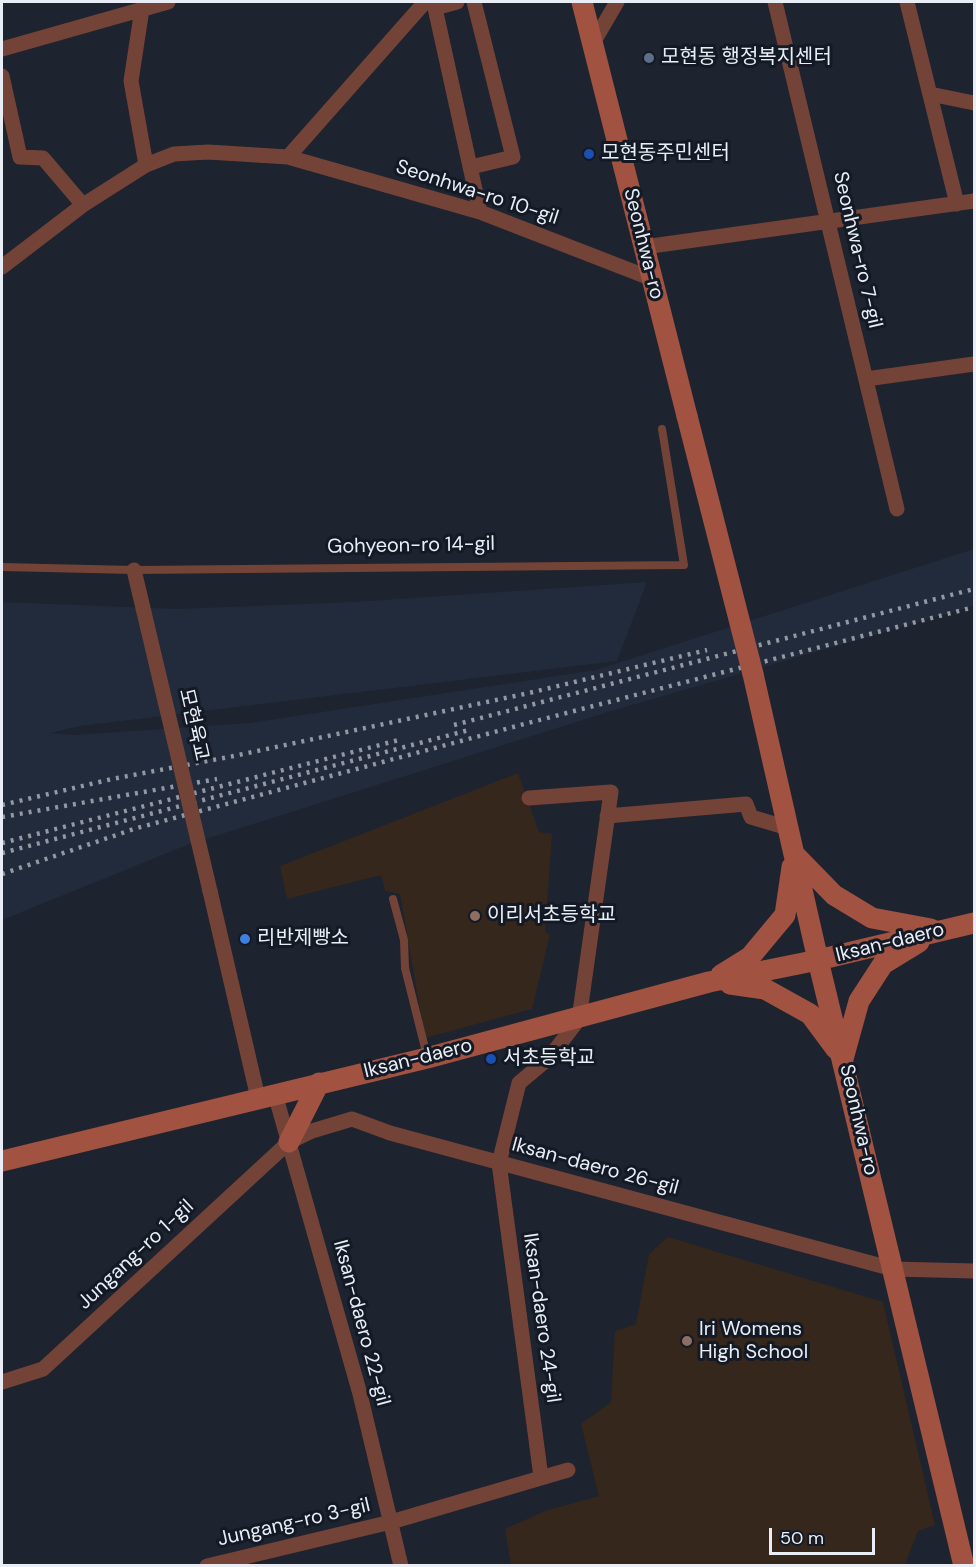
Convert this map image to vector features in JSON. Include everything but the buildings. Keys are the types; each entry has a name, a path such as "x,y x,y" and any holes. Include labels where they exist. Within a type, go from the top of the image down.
{"main road":[{"name":"Seonhwa-ro","path":"582,2 650,278 753,674 818,960 964,1566"},
{"path":"795,855 834,896 872,918 938,930"},
{"path":"709,982 750,957 785,915 795,855"},
{"name":"Iksan-daero","path":"2,1161 427,1058 579,1019 709,982 818,960 975,923"},
{"path":"843,1059 859,1001 884,964 938,930"},
{"path":"709,982 765,989 810,1014 843,1059"},
{"path":"289,1142 320,1083"}],"street":[{"path":"2,49 168,2"},
{"path":"288,157 425,2"},
{"path":"457,2 435,8 480,212"},
{"path":"471,167 513,157 474,2"},
{"path":"593,43 617,2"},
{"name":"Seonhwa-ro 7-gil","path":"775,2 897,509"},
{"path":"907,2 957,204"},
{"path":"142,9 131,81 146,165"},
{"path":"2,76 20,157 43,158 83,205"},
{"path":"930,94 975,104"},
{"name":"Seonhwa-ro 10-gil","path":"2,267 83,205 146,165 174,154 208,152 288,157 480,212 650,278"},
{"path":"644,247 975,201"},
{"path":"866,379 975,364"},
{"name":"모현육교","path":"134,570 210,891 267,1096"},
{"path":"499,1163 519,1083 549,1058 579,1019 611,792 529,798"},
{"path":"607,816 746,804 751,817 788,828"},
{"name":"Iksan-daero 22-gil","path":"267,1096 289,1142 360,1394 401,1566"},
{"name":"Iksan-daero 26-gil","path":"289,1142 312,1131 352,1119 390,1133 893,1269 975,1271"},
{"name":"Jungang-ro 1-gil","path":"2,1382 43,1369 289,1142"},
{"name":"Iksan-daero 24-gil","path":"499,1163 541,1477"},
{"path":"391,1522 568,1470"},
{"name":"Jungang-ro 3-gil","path":"207,1566 391,1522"}],"lane":[{"name":"Gohyeon-ro 14-gil","path":"2,567 134,570 684,564 662,429"},
{"path":"393,899 404,940 405,968 427,1058"}],"shaded area":[{"path":"974,549 974,606 608,712 187,845 2,920 2,602 177,609 355,602 647,582 617,661 80,726 50,733 74,735 250,723 596,670"},
{"name":"이리서초등학교","path":"518,773 539,832 552,834 545,932 550,935 532,1009 425,1038 400,894 385,891 381,875 287,899 280,866"},
{"path":"668,1237 883,1302 935,1525 918,1531 905,1565 511,1565 505,1529 545,1511 599,1496 581,1424 611,1402 615,1331 636,1324 649,1254"}],"railway":[{"path":"454,725 974,589"},
{"path":"2,874 137,828 974,607"},
{"path":"2,805 112,779 234,756 529,693 707,650"},
{"path":"2,853 469,730"},
{"path":"2,843 399,740"},
{"path":"2,817 217,779"}],"place":[{"name":"모현동 행정복지센터","path":"649,58"},
{"name":"모현동주민센터","path":"589,154"},
{"name":"이리서초등학교","path":"475,916"},
{"name":"리반제빵소","path":"245,939"},
{"name":"서초등학교","path":"491,1059"},
{"name":"Iri Womens High School","path":"687,1341"}]}
